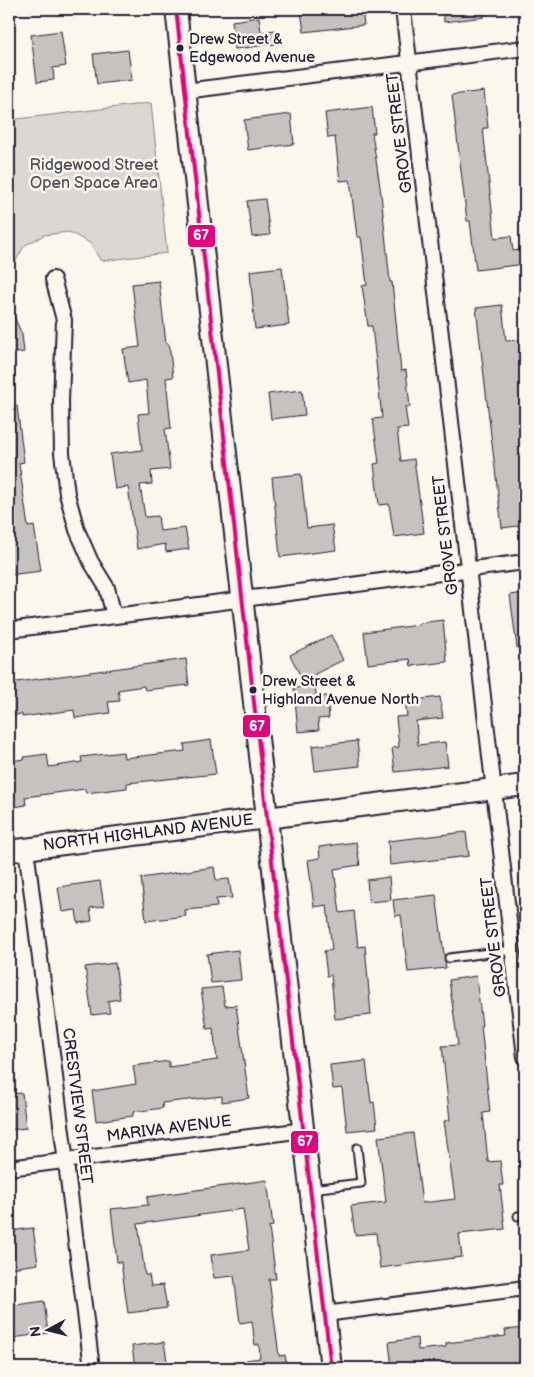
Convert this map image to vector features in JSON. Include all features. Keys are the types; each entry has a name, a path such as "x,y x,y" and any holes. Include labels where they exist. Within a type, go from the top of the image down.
{"main road":[{"path":"176,9 331,1368"},
{"name":"NORTH HIGHLAND AVENUE","path":"17,850 525,785"}],"street":[{"name":"GROVE STREET","path":"403,9 525,1057"},
{"path":"185,91 525,48"},
{"path":"53,279 64,320 61,401 62,453 67,494 77,530 91,562 107,588 114,616"},
{"path":"9,630 525,562"},
{"name":"CRESTVIEW STREET","path":"17,850 66,1160 92,1368"},
{"name":"MARIVA AVENUE","path":"9,1168 304,1130"},
{"path":"325,1314 525,1288"}],"lane":[{"path":"449,958 513,950"},
{"path":"311,1189 361,1183 358,1148"}],"green space":[{"name":"Ridgewood Street Open Space Area","path":"151,103 167,253 101,261 90,243 69,232 44,235 24,246 12,268 9,268 9,120"}],"building":[{"path":"362,9 364,25 304,32 301,11"},
{"path":"443,9 484,9 484,17 444,22"},
{"path":"259,17 261,32 275,30 277,44 235,49 232,21"},
{"path":"61,31 66,66 53,68 54,80 37,82 31,35"},
{"path":"128,50 132,80 97,84 93,54"},
{"path":"484,91 488,128 483,128 495,238 511,236 513,251 525,249 525,264 476,270 470,221 467,221 452,95"},
{"path":"372,107 375,133 372,133 381,194 390,282 392,282 401,371 406,370 410,407 405,407 408,428 397,429 401,461 414,459 424,533 394,537 389,504 379,505 374,464 379,463 373,419 382,418 372,326 368,326 362,286 367,285 361,237 357,237 350,180 340,181 335,137 328,138 325,113"},
{"path":"291,114 294,144 248,150 244,120"},
{"path":"265,199 270,235 252,237 247,201"},
{"path":"282,267 289,325 255,329 250,271"},
{"path":"159,281 166,344 169,344 173,377 166,378 171,428 165,429 170,469 151,471 152,484 140,485 145,517 158,516 160,531 185,528 189,549 166,552 165,544 137,549 128,487 115,489 110,454 142,450 138,414 149,413 146,380 128,383 123,349 140,347 132,284"},
{"path":"502,305 506,341 519,340 525,390 525,525 502,528 476,308"},
{"path":"9,306 22,334 24,352 9,354"},
{"path":"302,390 305,415 271,419 268,394"},
{"path":"17,406 24,462 19,463 28,527 34,526 41,571 9,575 9,407"},
{"path":"301,474 307,528 332,525 336,550 280,557 272,477"},
{"path":"525,593 525,647 517,648 510,595"},
{"path":"443,620 447,662 411,666 410,659 368,664 364,632"},
{"path":"331,635 343,660 315,674 316,697 327,696 329,718 318,719 319,730 298,732 294,688 306,687 290,655"},
{"path":"186,659 189,685 145,690 144,686 118,690 120,701 108,702 110,713 75,718 74,710 22,717 22,714 9,716 9,683"},
{"path":"440,697 443,718 416,721 418,745 445,742 448,766 395,772 392,748 399,747 396,717 407,716 405,701"},
{"path":"211,740 216,774 127,783 127,788 86,793 85,789 25,797 26,805 9,808 9,761 47,754 49,767 82,762 81,757 123,752 124,758 185,751 184,744"},
{"path":"357,741 360,766 315,771 312,746"},
{"path":"466,832 469,856 390,865 388,841"},
{"path":"356,842 360,865 334,869 340,913 354,911 358,947 365,946 371,1015 335,1019 331,975 327,976 324,951 332,950 327,905 314,907 308,860 320,858 319,847"},
{"path":"214,867 216,880 229,879 232,898 216,899 217,907 185,910 186,916 146,921 141,878"},
{"path":"389,877 391,900 369,902 367,880"},
{"path":"100,881 104,906 90,908 92,921 78,923 76,910 62,912 58,887"},
{"path":"436,895 446,968 408,972 401,915 395,916 393,900"},
{"path":"238,950 241,980 211,983 207,954"},
{"path":"115,963 120,999 108,1001 110,1013 92,1015 85,967"},
{"path":"476,976 490,1112 483,1113 488,1162 500,1161 503,1185 500,1185 505,1229 459,1234 462,1257 380,1268 376,1233 355,1235 351,1206 386,1202 378,1137 413,1133 422,1203 455,1199 444,1121 450,1120 442,1046 458,1045 449,980"},
{"path":"222,987 225,1006 236,1005 249,1098 222,1102 222,1096 162,1103 163,1108 133,1112 133,1116 96,1121 92,1091 136,1084 133,1066 169,1061 169,1067 217,1060 213,1028 207,1029 201,989"},
{"path":"366,1061 371,1103 374,1102 377,1128 347,1131 342,1088 333,1089 330,1065"},
{"path":"22,1093 26,1128 9,1130 9,1094"},
{"path":"267,1180 273,1226 269,1227 276,1279 269,1279 279,1356 285,1355 287,1368 246,1368 246,1360 260,1358 259,1344 255,1345 252,1321 240,1323 234,1276 214,1278 211,1255 249,1250 243,1209 138,1224 145,1275 149,1275 151,1286 163,1285 167,1308 128,1313 121,1262 117,1262 111,1209 148,1205 147,1197"},
{"path":"33,1228 38,1264 11,1268 9,1231"},
{"path":"44,1301 48,1333 12,1338 9,1306"},
{"path":"525,1328 525,1362 490,1366 490,1368 462,1368 462,1364 428,1368 392,1368 389,1342 417,1338 418,1350 446,1347 446,1343 506,1336 505,1330"},
{"path":"164,1342 168,1368 135,1368 132,1346"}],"transit line":[{"name":"67","path":"176,9 331,1368"}],"place":[{"name":"Drew Street & Edgewood Avenue","path":"180,48"},
{"name":"Drew Street & Highland Avenue North","path":"253,690"}]}
